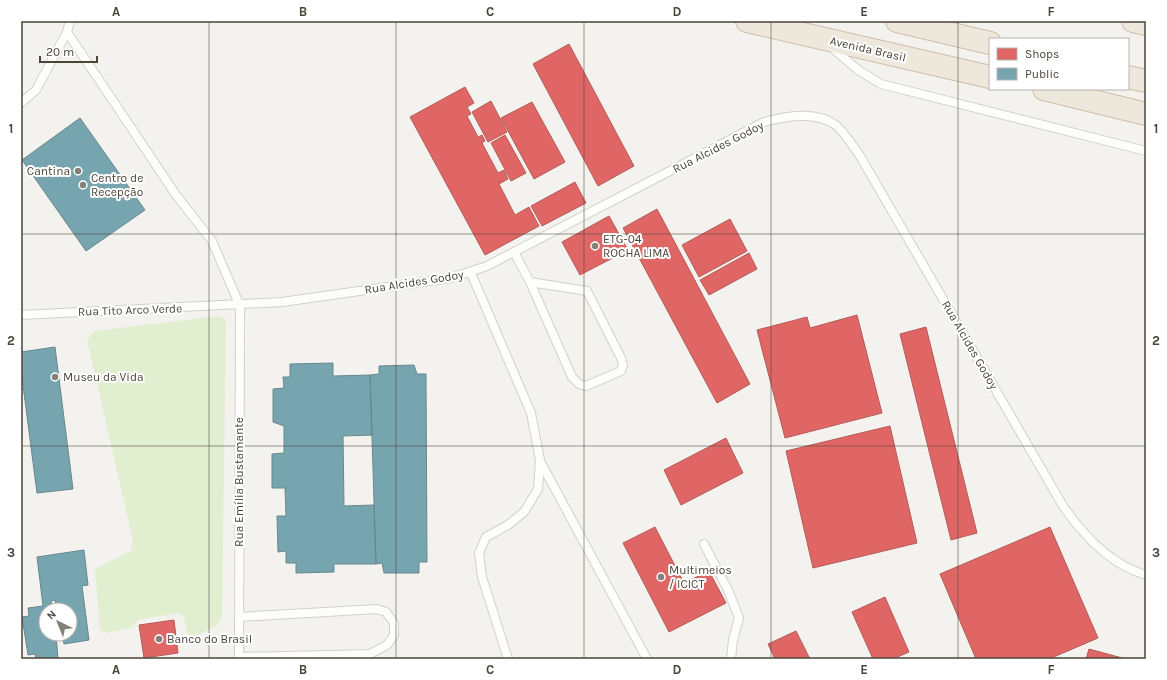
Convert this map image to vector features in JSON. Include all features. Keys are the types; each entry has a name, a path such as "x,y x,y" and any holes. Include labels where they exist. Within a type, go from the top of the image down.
{"highway":[{"name":"Avenida Brasil","path":"747,21 989,77"},
{"path":"898,21 989,44"},
{"path":"1133,21 1146,24"},
{"path":"1129,77 1146,81"},
{"path":"1048,90 1146,114"}],"lane":[{"path":"21,103 36,90 66,32 70,21"},
{"path":"66,32 176,194 212,241 240,306"},
{"path":"820,38 858,70 881,84 1146,151"},
{"name":"Rua Alcides Godoy","path":"240,306 282,302 432,281 471,273 764,122 787,116 812,117 826,120 836,126 860,156 1063,506 1078,527 1114,560 1146,575"},
{"path":"514,252 530,282 572,377 579,384 586,386 621,371 623,365 621,358 587,291 530,282"},
{"path":"471,273 531,413 540,460 538,489 524,512 508,525 486,537 479,553 482,577 508,659"},
{"name":"Rua Tito Arco Verde","path":"21,315 240,306"},
{"name":"Rua Emília Bustamante","path":"239,658 240,306"},
{"path":"540,460 647,659"},
{"path":"704,544 728,590 739,618 733,640 731,659"},
{"path":"239,617 377,609 386,612 394,623 394,635 387,645 371,656 239,658"}],"green space":[{"path":"219,316 226,319 222,614 219,624 193,638 187,633 184,617 178,613 138,620 133,627 107,633 100,630 95,569 131,551 133,541 87,340 95,331"}],"building: Shops":[{"path":"569,44 634,166 598,186 533,64"},
{"path":"465,87 474,103 467,107 471,114 467,116 478,137 482,135 485,141 482,143 498,173 504,170 508,179 499,184 515,215 529,207 539,226 485,255 410,117"},
{"path":"491,101 507,132 488,142 472,112"},
{"path":"532,102 565,162 534,179 501,118"},
{"path":"505,135 526,173 511,181 491,143"},
{"path":"575,182 586,203 542,226 531,206"},
{"path":"657,209 750,384 717,403 623,228"},
{"name":"ETG-04 ROCHA LIMA","path":"609,216 628,250 580,275 562,242"},
{"path":"730,219 747,251 699,277 682,245"},
{"path":"749,253 757,269 709,295 700,280"},
{"path":"857,315 882,413 785,438 757,330 807,317 810,328"},
{"path":"926,327 977,533 951,540 900,334"},
{"path":"890,426 917,543 813,568 786,451"},
{"path":"726,438 743,473 681,505 664,470"},
{"name":"Multimeios / ICICT","path":"655,527 684,583 709,571 726,603 669,632 623,543"},
{"path":"1050,527 1098,638 1049,659 976,659 940,574"},
{"path":"885,597 909,652 893,659 873,659 852,612"},
{"path":"174,620 178,653 144,658 139,625"},
{"path":"796,631 810,659 775,659 768,644"},
{"path":"1089,649 1126,659 1086,659"}],"building: Public":[{"name":"Centro de Recepção","path":"80,118 145,210 86,251 22,160"},
{"path":"55,347 73,489 37,493 21,370 21,352"},
{"path":"333,363 333,376 370,375 372,435 343,436 344,506 374,505 376,564 334,564 334,572 296,573 296,563 286,563 286,551 278,552 277,516 286,516 285,488 272,488 272,454 284,453 284,426 273,422 273,389 284,388 283,377 290,377 290,364"},
{"path":"414,365 417,374 426,374 427,562 419,562 419,573 384,573 382,563 376,564 370,375 379,374 379,366"},
{"path":"84,550 88,585 82,586 89,640 78,642 78,602 55,602 55,600 51,602 43,602 37,557"},
{"path":"38,607 38,642 57,642 58,659 36,659 35,654 28,655 22,617 29,616 28,608"},
{"path":"64,642 76,642 64,644"}],"place":[{"name":"Cantina","path":"78,171"},
{"name":"Centro de Recepção","path":"83,185"},
{"name":"ETG-04 ROCHA LIMA","path":"595,246"},
{"name":"Museu da Vida","path":"55,377"},
{"name":"Multimeios / ICICT","path":"661,577"},
{"name":"Banco do Brasil","path":"159,639"}]}
